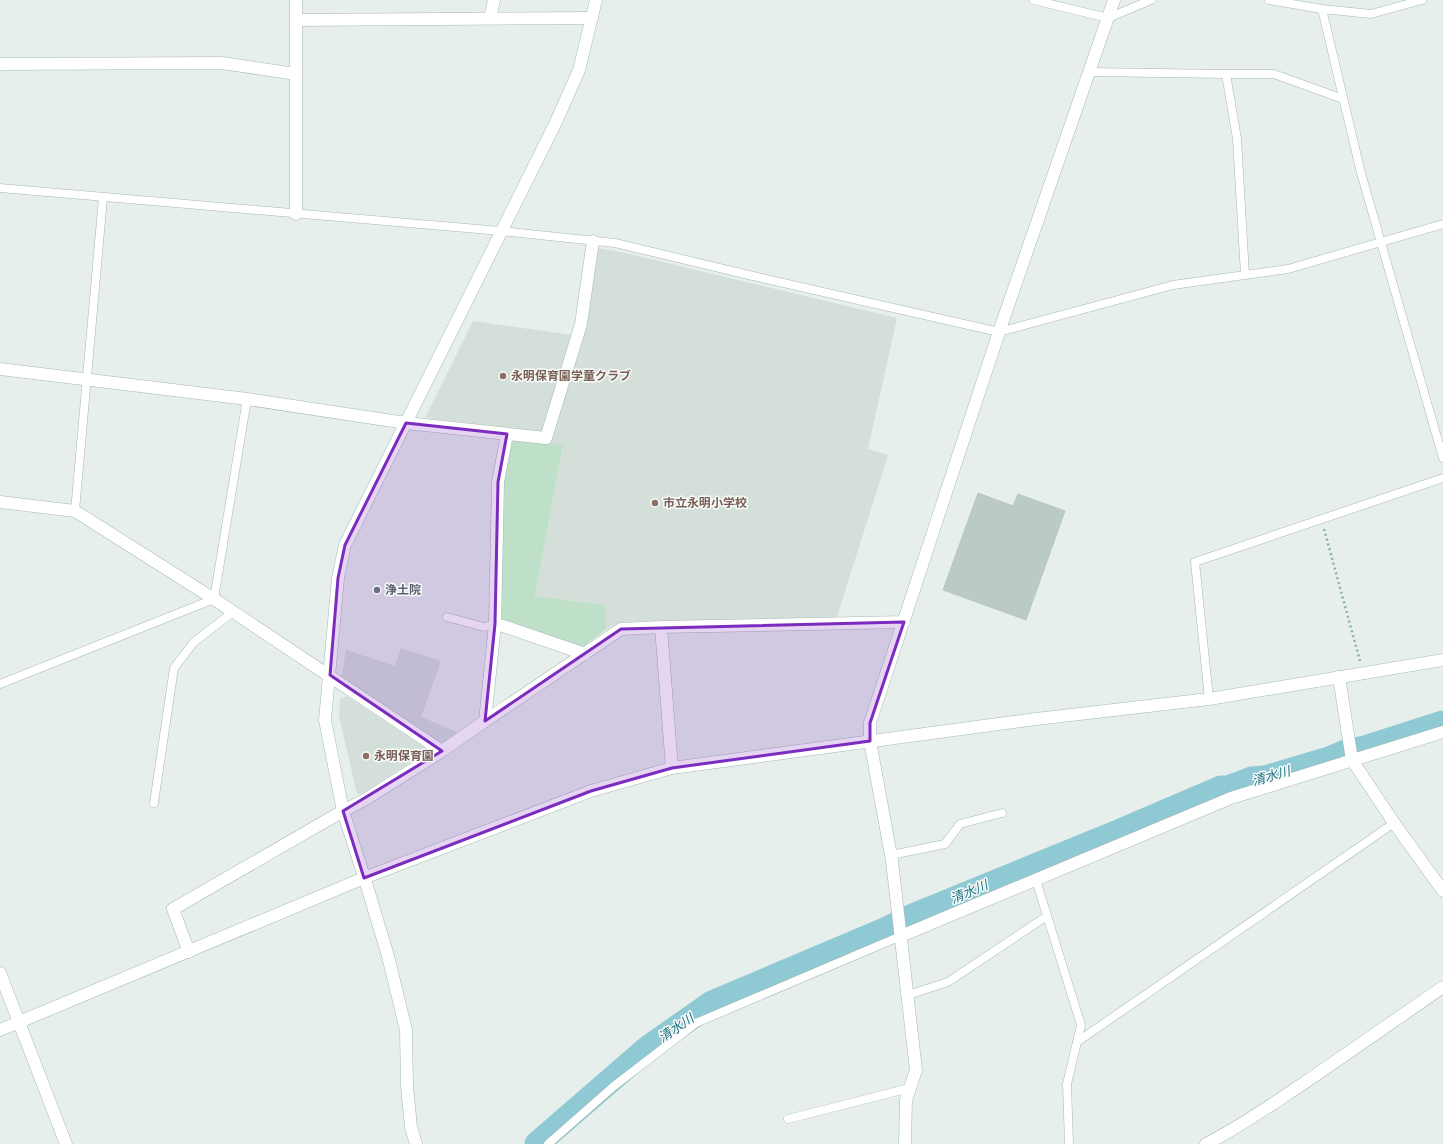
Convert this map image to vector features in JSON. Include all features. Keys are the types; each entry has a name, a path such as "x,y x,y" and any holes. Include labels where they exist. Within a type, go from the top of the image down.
{"street":[{"path":"296,0 296,214"},
{"path":"490,19 494,0"},
{"path":"416,1144 411,1126 407,1086 406,1030 388,956 343,811 325,720 338,578 345,545 556,122 579,70 596,0"},
{"path":"905,1144 906,1100 916,1070 891,855 870,741 870,724 999,332 1114,0"},
{"path":"296,20 592,18"},
{"path":"0,64 222,63 296,74"},
{"path":"0,369 247,399 406,423 546,438 581,324 593,240"},
{"path":"485,721 495,624 498,482 507,434"},
{"path":"0,502 75,511 214,599 442,751"},
{"path":"189,952 173,909 366,799 442,751 621,629 904,622"},
{"path":"495,624 585,654"},
{"path":"661,627 672,768"},
{"path":"0,1030 365,880 591,791 672,768 1036,719 1209,699 1443,660"},
{"path":"1339,677 1352,760 1443,891"},
{"path":"901,936 1231,798 1443,732"},
{"path":"0,972 66,1144"},
{"path":"1206,1144 1226,1134 1343,1057 1443,986"}],"lane":[{"path":"1034,0 1108,18 1151,0"},
{"path":"1268,0 1322,9 1371,14 1422,0"},
{"path":"1322,9 1361,173 1443,458"},
{"path":"1089,72 1274,74 1343,99"},
{"path":"1226,74 1237,138 1245,275"},
{"path":"0,188 502,231 615,243 999,332 1173,285 1288,269 1443,224"},
{"path":"75,511 103,198"},
{"path":"0,684 214,599 247,399"},
{"path":"1209,699 1195,562 1443,478"},
{"path":"154,803 174,668 194,642 233,612"},
{"path":"447,617 484,627 495,624"},
{"path":"891,855 945,844 960,824 1002,813"},
{"path":"1077,1042 1394,822"},
{"path":"1036,880 1081,1025 1067,1084 1069,1144"},
{"path":"908,995 948,982 1047,916"},
{"path":"548,1144 614,1086 696,1024 901,936"},
{"path":"788,1119 910,1088"}],"path":[{"path":"1321,519 1363,673"}],"highlighted area":[{"path":"406,423 507,434 498,482 495,624 485,721 621,629 904,622 870,723 870,741 672,768 591,791 364,878 343,811 442,751 330,675 338,578 345,545"}],"shaded area":[{"path":"597,248 621,252 897,318 868,449 888,455 837,617 627,622 614,625 605,630 605,605 535,596 563,445 550,444 586,325"},
{"name":"永明保育園学童クラブ","path":"473,321 573,335 543,432 425,418"},
{"path":"401,648 441,661 421,717 457,732 442,744 436,743 341,680 346,650 395,666"},
{"path":"346,696 425,748 425,753 363,793 357,794 339,716 340,699"}],"green space":[{"path":"510,440 563,445 535,596 605,605 605,630 584,646 575,645 504,622 500,617 501,486"}],"building":[{"path":"978,493 1013,506 1018,494 1065,511 1026,620 943,590"}],"waterway":[{"name":"清水川","path":"537,1144 649,1047 712,1003 887,929 915,915 1221,788 1228,788 1252,779 1265,778 1329,759 1348,751 1365,748 1443,723"}],"place":[{"name":"永明保育園学童クラブ","path":"503,376"},
{"name":"市立永明小学校","path":"655,503"},
{"name":"浄土院","path":"377,590"},
{"name":"永明保育園","path":"366,756"}]}
